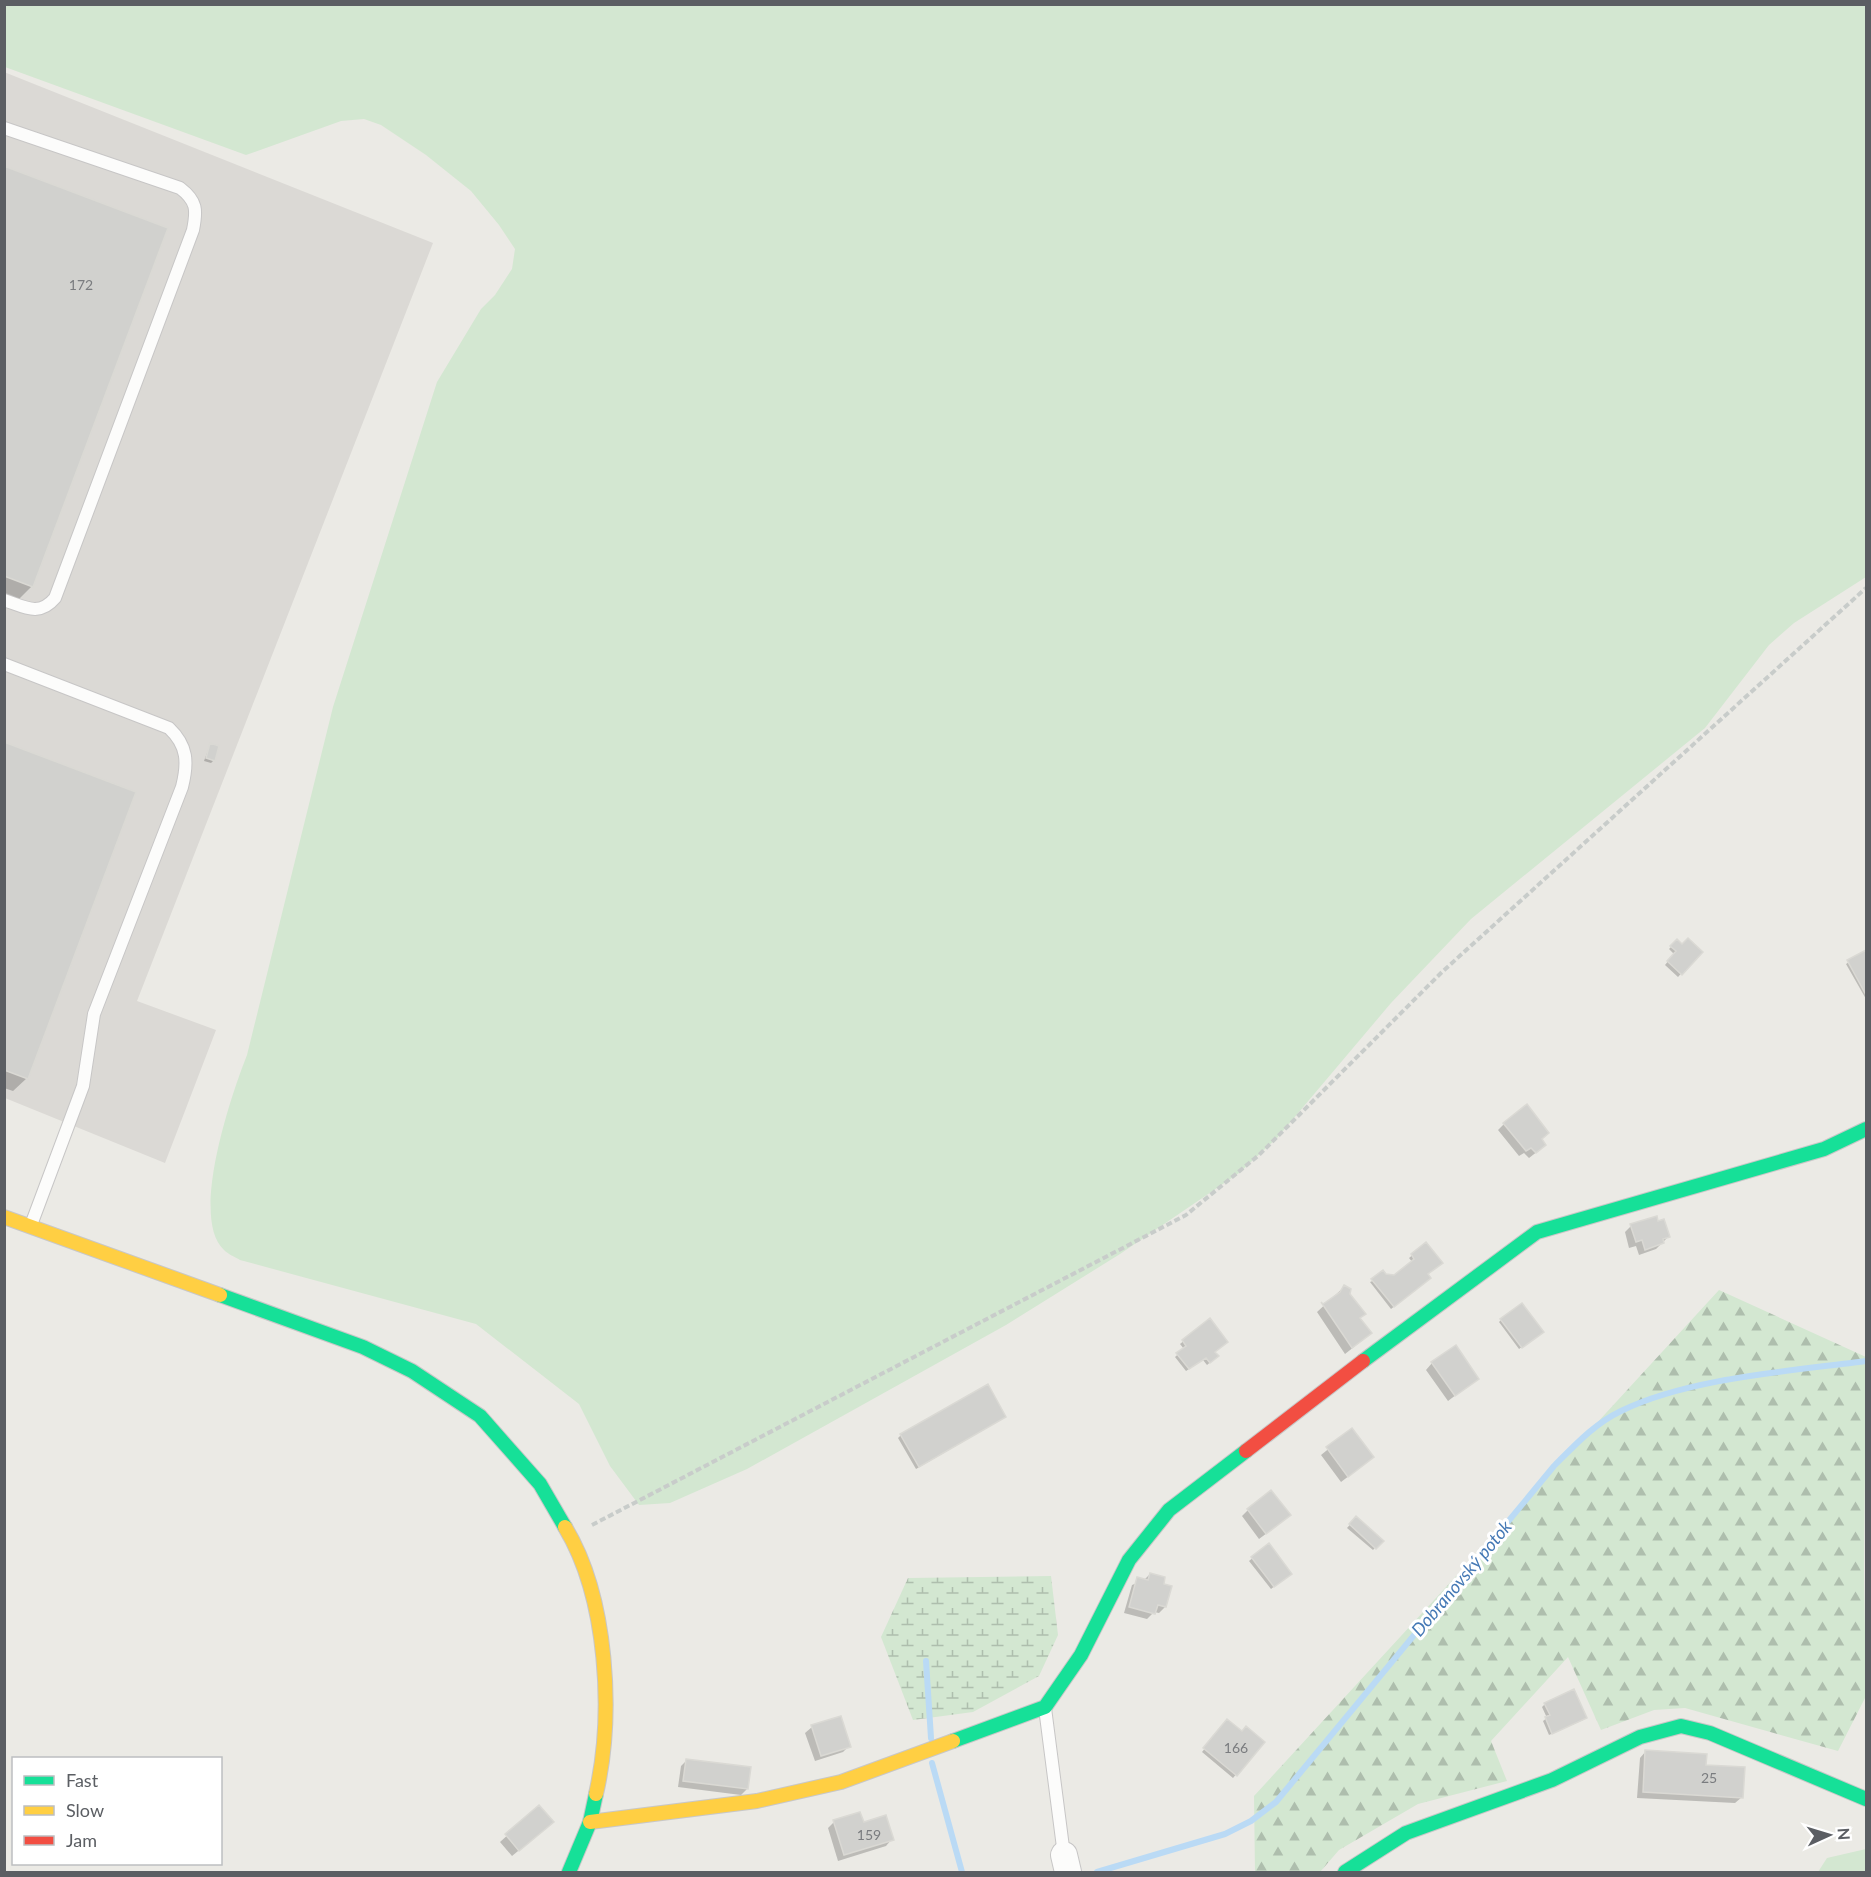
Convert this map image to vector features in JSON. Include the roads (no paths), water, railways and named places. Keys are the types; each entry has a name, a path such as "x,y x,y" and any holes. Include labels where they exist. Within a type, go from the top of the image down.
{"street":[{"path":"590,1822 757,1801 841,1782 1045,1707 1081,1655 1129,1560 1169,1510 1456,1290 1537,1232 1824,1149 1866,1129"},
{"path":"4,1217 363,1347 412,1371 480,1416 540,1484 571,1536 591,1589 608,1684 601,1773 590,1822 569,1872"},
{"path":"1345,1872 1406,1833 1552,1780 1640,1737 1681,1726 1720,1736 1866,1799"}],"lane":[{"path":"4,128 180,188 195,203 197,212 193,230 55,598 42,610 34,611 4,600"},
{"path":"4,664 169,728 182,743 187,764 182,787 94,1014 83,1086 31,1227"},
{"path":"1045,1707 1066,1864"}],"waterway":[{"name":"Dobranovský potok","path":"1097,1872 1225,1834 1251,1821 1276,1802 1554,1466 1602,1422 1648,1400 1708,1383 1866,1361"},
{"path":"926,1661 931,1738"},
{"path":"932,1763 962,1872"}]}
